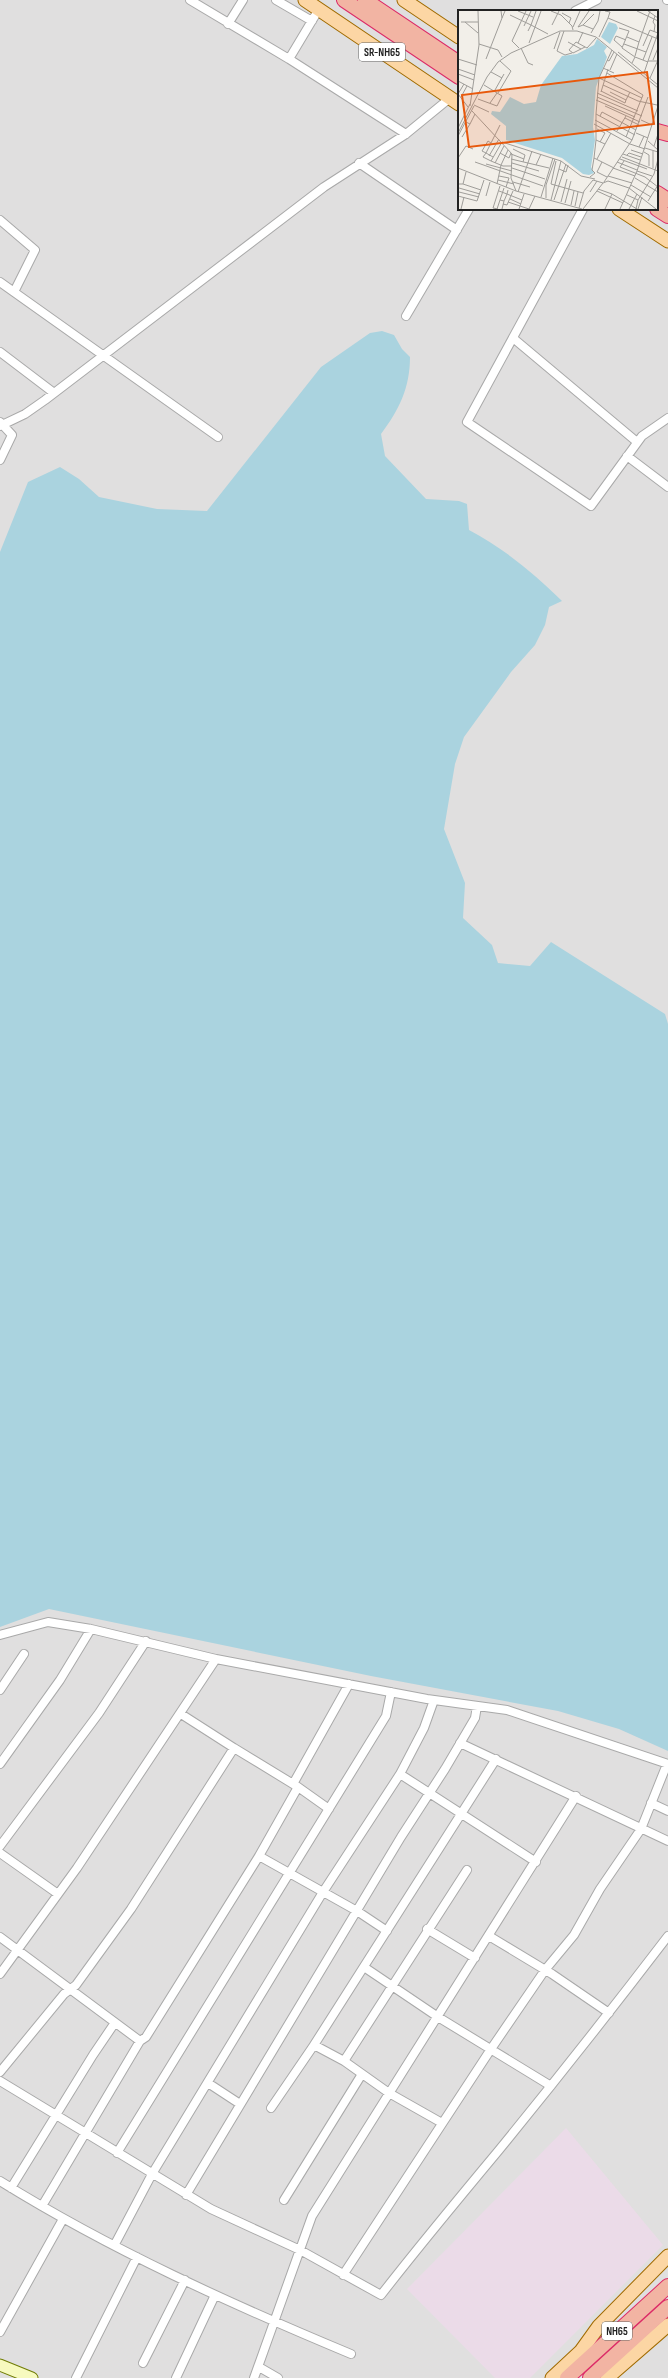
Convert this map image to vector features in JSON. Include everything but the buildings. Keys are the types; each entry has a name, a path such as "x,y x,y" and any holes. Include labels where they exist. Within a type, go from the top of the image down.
{"highway":[{"path":"344,0 458,76"},
{"path":"365,0 458,62"},
{"path":"658,132 668,134"},
{"path":"658,194 668,200"},
{"path":"658,210 668,216"},
{"name":"NH65","path":"567,2378 668,2286"},
{"name":"NH65","path":"590,2378 668,2307"}],"main road":[{"name":"SR-NH65","path":"305,0 454,101"},
{"path":"404,0 458,36"},
{"path":"622,210 668,241"},
{"path":"552,2378 581,2351 599,2326 668,2256"},
{"path":"607,2378 666,2331"},
{"path":"0,2364 32,2378"}],"street":[{"path":"190,0 289,59 406,134"},
{"path":"228,24 243,0"},
{"path":"276,0 312,21"},
{"path":"577,10 597,0"},
{"path":"289,59 319,9"},
{"path":"0,460 12,435 1,425 25,414 54,393 305,200 358,163 406,134 454,101"},
{"path":"358,163 457,230"},
{"path":"406,316 468,210"},
{"path":"582,210 467,422 590,506 642,436 668,418"},
{"path":"0,220 35,250 14,292"},
{"path":"0,282 218,437"},
{"path":"513,338 637,442"},
{"path":"0,352 54,393"},
{"path":"627,456 668,487"},
{"path":"0,1635 48,1622 91,1629 216,1659 434,1700 507,1710 668,1764 641,1829 600,1890 574,1934 545,1970 491,2049 343,2274"},
{"path":"0,1764 60,1680 91,1629"},
{"path":"0,1846 99,1713 146,1641"},
{"path":"0,1690 24,1654"},
{"path":"0,1974 58,1894 181,1714 216,1659"},
{"path":"42,2206 140,2041 146,2037 259,1856 349,1684"},
{"path":"117,2153 386,1716 391,1692"},
{"path":"115,2244 152,2174 323,1892 400,1774 424,1728 434,1700"},
{"path":"186,2195 357,1911 430,1794 475,1718 477,1706"},
{"path":"181,1714 296,1786 329,1809"},
{"path":"460,1743 576,1796 668,1841"},
{"path":"0,2072 64,1994 76,1985 132,1909 234,1748"},
{"path":"271,2108 314,2045 463,1814 496,1760"},
{"path":"400,1774 536,1862"},
{"path":"254,2378 312,2216 536,1862 576,1796"},
{"path":"651,1803 668,1811"},
{"path":"0,1853 58,1894"},
{"path":"259,1856 357,1911 387,1931"},
{"path":"344,2061 427,1929 467,1870"},
{"path":"427,1929 475,1958"},
{"path":"489,1936 545,1970 609,2013"},
{"path":"0,2081 186,2195 211,2209 300,2250 380,2295 427,2235 551,2086 668,1936"},
{"path":"0,1937 114,2024 140,2041"},
{"path":"364,1967 390,1987 551,2086"},
{"path":"11,2188 93,2055 114,2024"},
{"path":"314,2045 344,2061 389,2093 442,2123"},
{"path":"284,2200 362,2074"},
{"path":"208,2083 240,2104"},
{"path":"0,2181 63,2219 215,2296 351,2354"},
{"path":"0,2332 63,2219"},
{"path":"76,2378 137,2257"},
{"path":"143,2363 185,2280"},
{"path":"176,2378 215,2296"},
{"path":"258,2367 278,2378"}],"shaded area":[{"path":"0,0 668,0 668,2378 0,2378"},
{"path":"566,2128 663,2245 530,2378 495,2378 407,2289"}],"water":[{"path":"382,331 394,335 402,349 410,357 406,389 393,416 381,434 385,456 426,499 459,501 467,504 469,530 494,544 518,562 562,601 549,607 545,625 535,645 511,672 464,737 455,764 444,829 465,883 463,918 492,945 498,963 530,966 551,942 665,1014 668,1024 668,1751 619,1729 558,1711 371,1676 49,1609 0,1627 0,552 28,482 60,467 79,479 99,497 157,509 207,511 321,367 370,333"}]}
